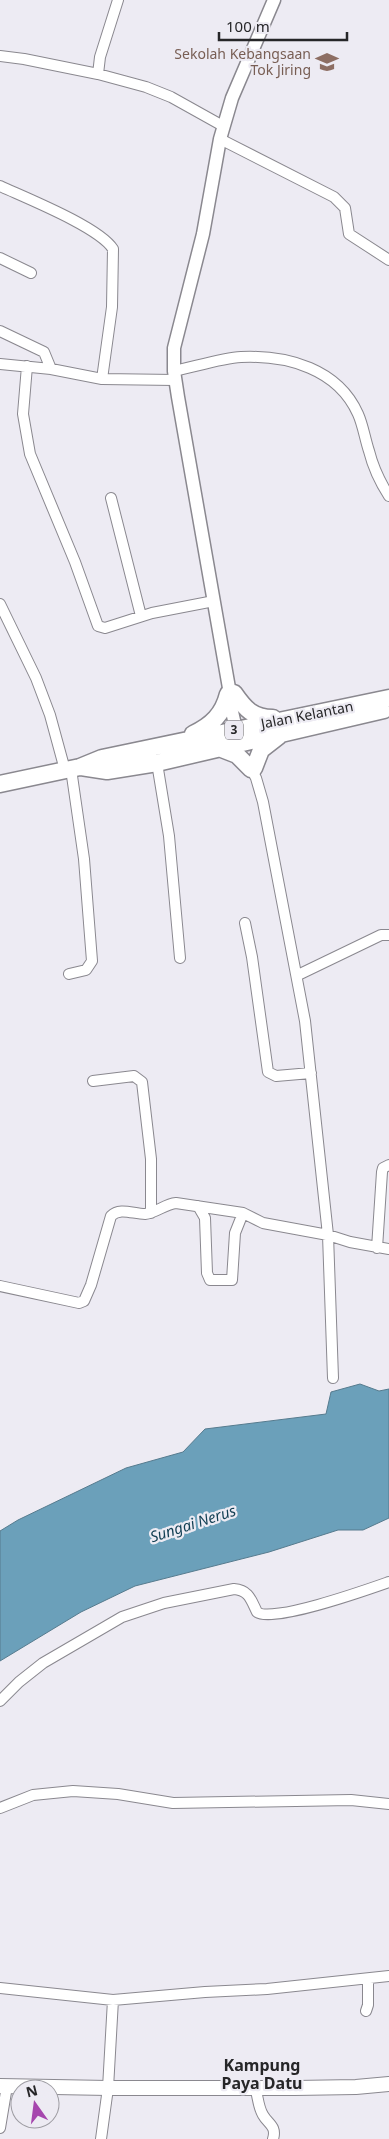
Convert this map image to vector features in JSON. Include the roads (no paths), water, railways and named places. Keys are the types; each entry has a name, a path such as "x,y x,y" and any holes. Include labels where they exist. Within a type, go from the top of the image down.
{"highway":[{"path":"173,744 211,723 224,707 231,691 254,716 265,718 304,716"},
{"name":"Jalan Kelantan","path":"72,769 107,770 157,763 219,748 241,736 304,716 389,698"},
{"name":"Jalan Kelantan","path":"0,784 72,769 102,758 173,744 284,732 389,709"},
{"path":"219,748 237,755 253,770 261,750 284,732"}],"main road":[{"path":"3,2086 108,2088 356,2087 389,2084"}],"street":[{"path":"98,74 100,57 118,0"},
{"path":"274,0 232,98 223,126 202,234 176,338 174,376 231,691 241,736 263,802 298,975 311,1073 328,1234 333,1378"},
{"path":"0,56 98,74 157,90 223,126"},
{"path":"220,139 334,197 345,208 349,234 355,240 389,260"},
{"path":"0,186 94,232 108,242 113,249 112,307 102,379"},
{"path":"0,258 31,273"},
{"path":"0,331 44,352 51,369"},
{"path":"0,364 51,369 102,379 174,376 240,357 281,360 318,370 341,387 359,415 376,471 389,496"},
{"path":"27,366 23,414 30,454 75,562 98,626 105,628 141,616 214,601"},
{"path":"111,498 141,616"},
{"path":"0,604 36,678 72,769 84,859 92,960 86,970 69,974"},
{"path":"157,763 169,836 180,958"},
{"path":"245,924 252,957 268,1072 276,1076 311,1073"},
{"path":"298,975 381,935 389,935"},
{"path":"92,1081 134,1076 142,1082 151,1159 151,1213"},
{"path":"377,1248 382,1172 389,1165"},
{"path":"0,1286 79,1303 84,1301 91,1285 111,1216 119,1211 151,1213 170,1203 243,1213 263,1223 328,1234 377,1248 389,1249"},
{"path":"198,1206 205,1218 207,1273 210,1280 213,1281 232,1280 235,1233 243,1213"},
{"path":"0,1701 43,1663 122,1617 147,1608 234,1589 248,1594 257,1612 264,1616 284,1613 345,1597 389,1582"},
{"path":"0,1808 33,1795 73,1791 118,1794 172,1803 351,1800 389,1804"},
{"path":"0,1988 113,2000 267,1989 389,1976"},
{"path":"366,2011 368,2005 368,1978"},
{"path":"101,2139 108,2088 113,2000"},
{"path":"0,2128 3,2086"},
{"path":"256,2087 263,2115 271,2123 274,2131 274,2139"}],"water":[{"name":"Sungai Nerus","path":"360,1384 379,1391 389,1389 389,1518 363,1530 338,1530 269,1552 135,1586 81,1612 0,1661 0,1531 18,1520 126,1468 183,1452 205,1429 326,1414 331,1392"}],"place":[{"name":"Sekolah Kebangsaan Tok Jiring","path":"327,62"}],"district":[{"name":"Kampung Paya Datu","path":"262,2074"}]}
